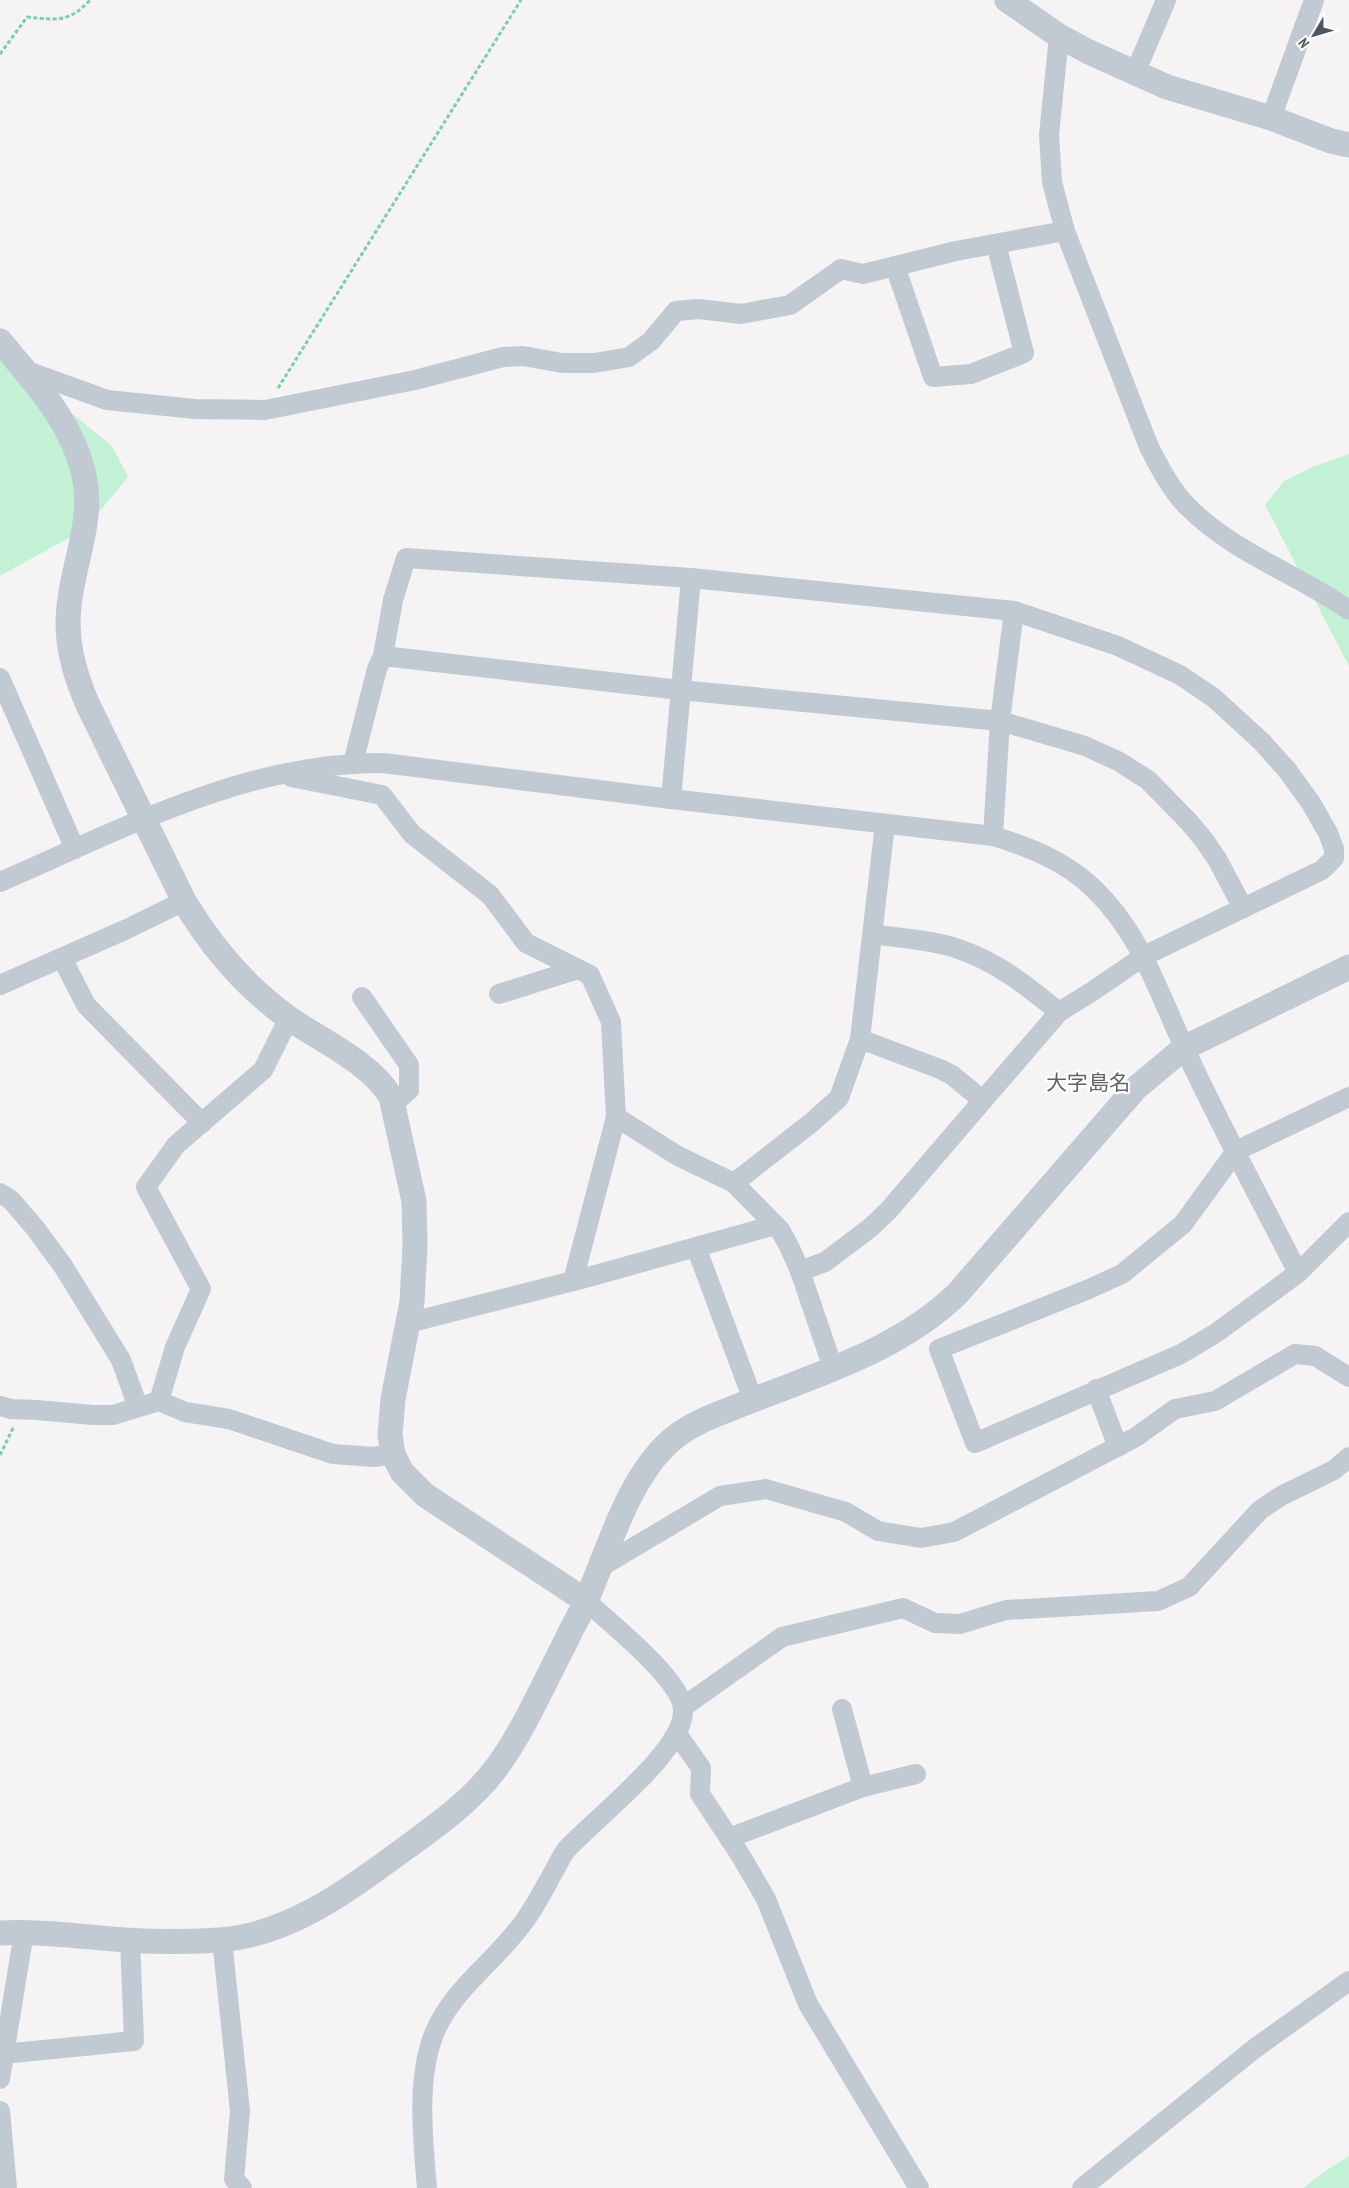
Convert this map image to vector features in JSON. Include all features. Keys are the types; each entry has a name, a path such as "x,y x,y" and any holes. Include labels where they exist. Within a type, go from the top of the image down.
{"street":[{"path":"1007,0 1059,36 1167,87 1271,118 1331,141 1349,145"},
{"path":"1135,73 1166,0"},
{"path":"1271,118 1314,0"},
{"path":"1059,36 1049,135 1052,182 1065,231 1149,446 1160,469 1188,508 1217,532 1248,553 1349,610"},
{"path":"24,370 107,400 194,409 265,410 415,380 502,357 523,356 562,363 594,363 628,357 651,342 676,311 699,309 741,314 790,305 841,269 864,274 996,244 1065,231"},
{"path":"895,266 932,377 971,374 1024,353 996,244"},
{"path":"0,341 64,422 77,452 84,477 86,502 84,538 68,607 69,650 76,677 87,703 184,901 201,930 230,967 251,988 289,1018 383,1082 393,1104 414,1201 412,1302 393,1399 390,1435 393,1454 402,1472 425,1495 586,1601 654,1664 671,1684 683,1707 683,1721 677,1734 657,1762 566,1850 522,1924 496,1955 469,1981 442,2016 433,2036 426,2062 424,2147 427,2188"},
{"path":"354,762 377,669 383,656 393,600 406,558 691,578 1014,611 1118,646 1180,675 1214,698 1262,742 1287,770 1311,803 1328,833 1334,849 1334,858 1322,870 1144,956 1093,991 1058,1012 923,1172 870,1228 825,1262 800,1272"},
{"path":"671,799 691,578"},
{"path":"994,836 1000,721 1014,611"},
{"path":"383,656 680,690 1000,721 1085,746 1118,761 1148,780 1204,840 1217,859 1243,908"},
{"path":"0,678 76,850"},
{"path":"0,882 214,791 278,775 354,762 383,763 671,799 994,836 1042,853 1065,866 1092,886 1113,909 1144,956 1184,1048 1298,1273"},
{"path":"278,775 382,795 412,834 490,895 526,943 590,975 611,1022 616,1117 573,1281"},
{"path":"734,1183 811,1123 839,1098 860,1039 885,824"},
{"path":"0,985 127,929 184,901"},
{"path":"873,934 947,946 964,951 1007,972 1058,1012"},
{"path":"62,958 86,1005 202,1123"},
{"path":"0,2080 12,1932 130,1940 222,1940 262,1932 293,1921 352,1888 431,1830 473,1794 497,1767 524,1723 586,1601 612,1536 644,1470 667,1444 693,1425 892,1342 938,1312 958,1293 1136,1088 1156,1074 1184,1048 1349,967"},
{"path":"500,994 578,969"},
{"path":"362,998 409,1065 408,1090 393,1104"},
{"path":"160,1401 175,1347 201,1289 146,1187 176,1145 263,1070 289,1018"},
{"path":"860,1039 940,1069 952,1075 982,1100"},
{"path":"1349,1097 1236,1151 1183,1224 1122,1274 1090,1289 939,1349 975,1443 1181,1354 1216,1333 1298,1273 1349,1222"},
{"path":"616,1117 678,1156 734,1183 775,1225 790,1246 833,1368"},
{"path":"0,1193 11,1200 63,1266 121,1360 138,1407"},
{"path":"408,1323 573,1281 775,1225"},
{"path":"696,1247 753,1400"},
{"path":"599,1568 720,1496 766,1489 846,1512 878,1531 921,1538 954,1532 1136,1437 1175,1409 1215,1401 1295,1354 1315,1356 1349,1377"},
{"path":"1096,1390 1118,1446"},
{"path":"0,1406 22,1410 113,1415 160,1401 185,1412 229,1419 333,1454 374,1457 393,1454"},
{"path":"683,1707 782,1637 903,1608 935,1623 960,1624 1006,1610 1158,1601 1189,1586 1260,1510 1281,1496 1334,1470 1349,1457"},
{"path":"842,1709 864,1787"},
{"path":"677,1734 701,1768 700,1794 766,1899 808,2004 919,2188"},
{"path":"729,1838 864,1787 916,1774"},
{"path":"3,2054 134,2040 130,1940"},
{"path":"222,1940 240,2111 234,2179 242,2188"},
{"path":"1082,2188 1254,2049 1349,1981"},
{"path":"0,2110 7,2188"}],"path":[{"path":"0,54 27,17 58,21 81,10 90,0"},
{"path":"265,410 521,0"},
{"path":"0,1455 22,1410"}],"green space":[{"path":"0,355 112,446 128,477 85,529 0,576"},
{"path":"1349,454 1349,666 1265,505 1284,481 1315,466"},
{"path":"1349,2156 1349,2188 1303,2188 1324,2172"}],"district":[{"name":"大字島名","path":"1088,1082"}]}
